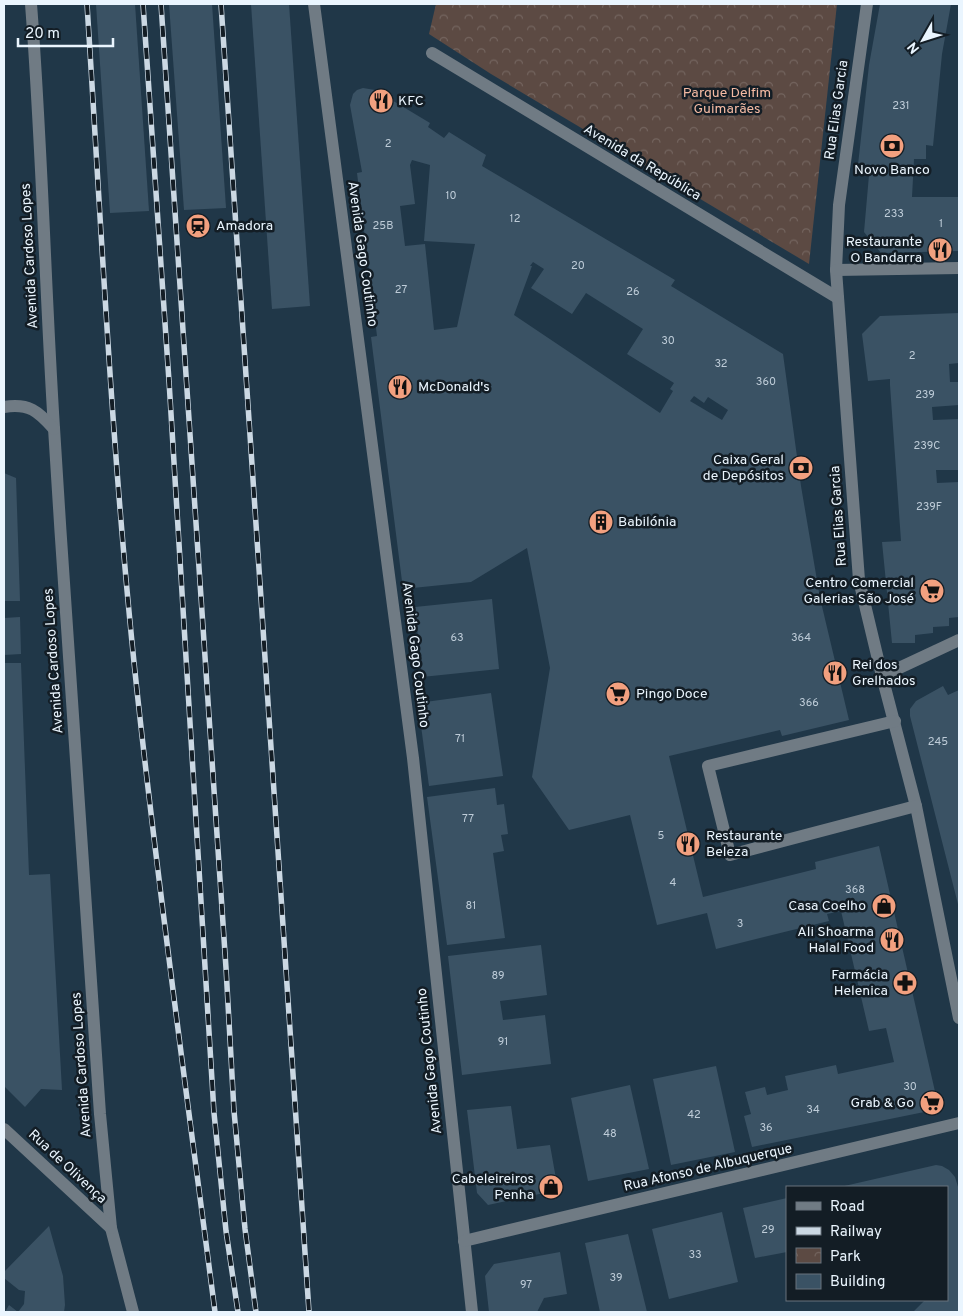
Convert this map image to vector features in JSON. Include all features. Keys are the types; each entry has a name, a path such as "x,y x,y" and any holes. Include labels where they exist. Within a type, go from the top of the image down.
{"street":[{"name":"Avenida Cardoso Lopes","path":"31,4 37,86 46,307 100,1114 111,1228 133,1312"},
{"name":"Avenida Gago Coutinho","path":"314,4 413,758 472,1312"},
{"name":"Rua Elias Garcia","path":"867,4 839,205 836,270 859,580 916,806 959,1018"},
{"name":"Avenida da República","path":"432,53 838,298"},
{"path":"836,270 959,268"},
{"path":"4,407 16,405 29,407 42,416 54,429"},
{"path":"882,676 959,640"},
{"path":"895,720 708,766 730,855 916,806"},
{"name":"Rua Afonso de Albuquerque","path":"464,1241 959,1123"},
{"name":"Rua de Olivença","path":"4,1129 111,1228"}],"green space":[{"name":"Parque Delfim Guimarães","path":"436,4 837,4 809,264 491,74 429,34"}],"building":[{"path":"96,4 135,4 149,211 110,213"},
{"path":"169,4 212,4 226,208 184,210"},
{"path":"251,4 289,4 310,306 272,309"},
{"path":"880,4 951,4 942,54 933,146 926,145 926,159 914,159 912,197 959,197 959,251 881,253 864,232 869,175 857,174 869,65"},
{"path":"363,88 375,90 430,123 428,127 444,138 449,132 486,155 482,166 675,280 671,286 783,354 801,486 820,598 849,720 782,736 780,730 669,756 703,897 816,869 815,862 879,846 939,1109 752,1147 744,1116 751,1114 745,1092 765,1087 767,1095 788,1090 785,1076 836,1065 838,1074 894,1062 886,1028 869,1031 841,911 827,914 829,921 716,949 707,913 657,925 630,815 569,830 532,777 550,668 527,548 471,582 403,589 371,337 377,336 357,173 362,172 350,105 353,94","holes":["412,160 430,165 424,241 475,244 457,327 434,330 425,244 405,246 400,206 415,204 410,165","533,262 544,269 531,288 572,314 586,293 643,329 627,354 674,383 670,389 673,391 660,413 514,315 532,266 530,266","694,396 704,403 708,397 728,410 722,420 690,401"]},
{"path":"959,313 959,363 949,364 950,382 958,382 959,405 932,407 933,420 959,419 959,470 936,470 937,483 959,482 959,617 949,618 949,626 933,627 933,633 915,635 915,643 892,643 882,542 901,541 890,379 868,381 862,334 880,316"},
{"path":"4,473 16,478 20,601 4,601"},
{"path":"492,599 499,669 422,677 415,607"},
{"path":"20,617 21,654 4,655 4,618"},
{"path":"4,663 21,663 29,875 50,874 62,1090 41,1089 25,1107 4,1086"},
{"path":"943,686 948,695 959,690 959,908 910,716 910,709 916,701"},
{"path":"491,693 503,776 429,786 418,703"},
{"path":"495,788 497,805 504,804 508,834 501,835 504,851 493,853 505,938 447,945 427,797"},
{"path":"541,945 547,995 500,1001 503,1020 545,1015 551,1064 462,1075 448,956"},
{"path":"716,1066 735,1152 671,1165 653,1079"},
{"path":"630,1085 649,1169 588,1181 571,1098"},
{"path":"511,1106 517,1149 550,1145 558,1190 488,1205 477,1193 467,1110"},
{"path":"936,1165 949,1170 955,1177 959,1190 959,1312 913,1312 924,1301 948,1301 948,1186 844,1186"},
{"path":"786,1198 786,1252 755,1258 743,1208"},
{"path":"722,1212 738,1282 669,1299 652,1229"},
{"path":"49,1226 63,1276 64,1312 18,1312 24,1304 25,1291 19,1290 4,1278 4,1272"},
{"path":"628,1234 647,1312 600,1312 585,1243"},
{"path":"560,1252 567,1294 544,1298 537,1312 489,1312 485,1276 494,1264"},
{"path":"9,1305 18,1312 5,1312"}],"railway":[{"path":"87,4 109,357 130,621 156,860 215,1312"},
{"path":"143,4 169,381 214,1113 226,1231 238,1312"},
{"path":"161,4 234,1111 245,1229 256,1312"},
{"path":"221,4 309,1312"}],"place":[{"name":"KFC","path":"381,101"},
{"name":"Novo Banco","path":"892,146"},
{"name":"Amadora","path":"198,226"},
{"name":"Restaurante O Bandarra","path":"940,250"},
{"name":"McDonald's","path":"400,387"},
{"name":"Caixa Geral de Depósitos","path":"801,468"},
{"name":"Babilónia","path":"601,522"},
{"name":"Centro Comercial Galerias São José","path":"932,591"},
{"name":"Rei dos Grelhados","path":"835,673"},
{"name":"Pingo Doce","path":"618,694"},
{"name":"Restaurante Beleza","path":"688,844"},
{"name":"Casa Coelho","path":"884,906"},
{"name":"Ali Shoarma Halal Food","path":"892,940"},
{"name":"Farmácia Helenica","path":"905,983"},
{"name":"Grab & Go","path":"932,1103"},
{"name":"Cabeleireiros Penha","path":"551,1187"}]}
